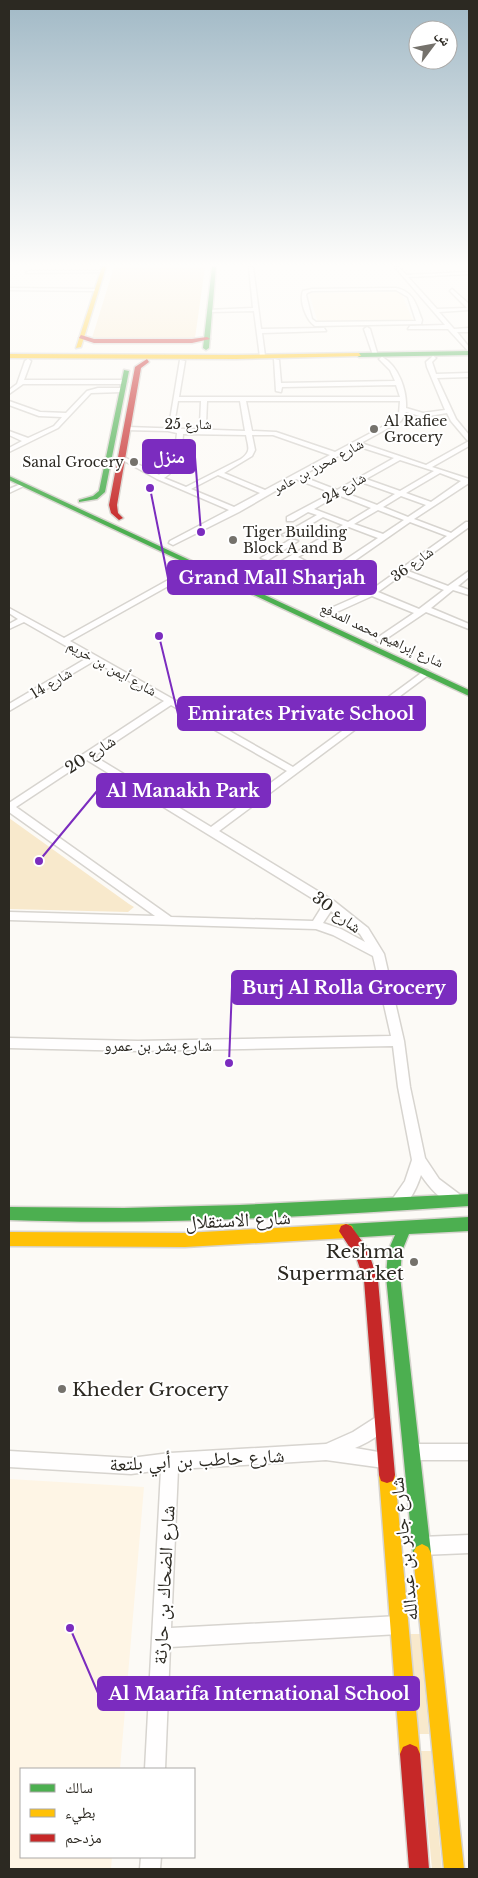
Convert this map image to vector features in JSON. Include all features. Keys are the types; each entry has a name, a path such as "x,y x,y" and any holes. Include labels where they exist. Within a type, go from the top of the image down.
{"main road":[{"path":"9,356 64,356 182,361 421,355"},
{"path":"9,361 119,361 262,356 469,357"},
{"path":"81,500 95,498 101,494 126,384 138,367 149,359"},
{"path":"119,361 127,367 127,426 113,508 120,518"},
{"path":"107,466 110,469 110,477 118,478"},
{"name":"شارع إبراهيم محمد المدفع","path":"9,471 25,481 200,566 469,693"},
{"name":"شارع إبراهيم محمد المدفع","path":"9,478 25,481 81,500 469,681"},
{"name":"شارع الاستقلال","path":"9,1214 202,1214 463,1200"},
{"name":"شارع الاستقلال","path":"9,1239 185,1240 469,1224"},
{"name":"شارع جابر بن عبدالله","path":"404,1228 395,1247 392,1265 454,1869"},
{"name":"شارع جابر بن عبدالله","path":"346,1231 362,1253 369,1271 387,1384 381,1422 419,1869"},
{"path":"387,1384 409,1428"}],"street":[{"path":"379,357 391,366 405,409"},
{"path":"427,467 469,441 453,420 433,376 429,362 433,358"},
{"path":"276,360 280,399"},
{"path":"9,392 17,388 21,382 28,361"},
{"path":"171,424 182,361"},
{"path":"433,376 469,375"},
{"path":"21,382 126,384"},
{"path":"9,450 52,430 89,392 126,384"},
{"path":"279,385 398,384"},
{"path":"175,399 403,399"},
{"path":"203,425 204,399"},
{"path":"186,489 250,455 252,450 243,399"},
{"path":"9,403 39,414 68,415"},
{"path":"405,409 448,409"},
{"path":"405,409 422,415"},
{"name":"شارع محرز بن عامر","path":"173,543 396,423 402,417 405,409"},
{"path":"432,415 448,409"},
{"path":"396,423 422,415 432,415 453,420"},
{"name":"شارع 25","path":"127,426 212,425"},
{"path":"239,425 278,433 337,455"},
{"path":"127,426 168,429 180,432 248,428"},
{"path":"159,478 170,471 177,462 180,432"},
{"path":"9,433 28,441"},
{"path":"358,444 468,480"},
{"path":"122,458 159,478 236,510"},
{"name":"شارع 24","path":"290,520 399,458"},
{"path":"254,581 439,471"},
{"path":"219,473 266,493"},
{"path":"297,476 452,536"},
{"path":"360,479 431,504"},
{"path":"328,575 468,480"},
{"path":"9,491 25,481"},
{"path":"308,509 383,537"},
{"path":"286,535 322,515"},
{"name":"شارع 36","path":"326,614 372,593 469,524"},
{"path":"265,558 294,541"},
{"path":"293,557 328,575 372,593 469,627"},
{"path":"64,641 200,566"},
{"path":"402,571 469,594"},
{"path":"380,640 469,573"},
{"name":"شارع أيمن بن خريم","path":"9,610 294,771"},
{"path":"9,627 24,618"},
{"name":"شارع 14","path":"9,708 93,658"},
{"path":"211,832 428,673"},
{"name":"شارع 20","path":"9,807 171,701"},
{"name":"شارع 30","path":"87,756 330,904 364,931 378,954 383,968 419,1160 434,1183 463,1200"},
{"path":"9,807 168,920"},
{"path":"316,925 330,904"},
{"path":"9,916 316,925 337,932 378,954"},
{"name":"شارع بشر بن عمرو","path":"9,1043 138,1046 398,1041"},
{"path":"395,1205 411,1184 419,1160"},
{"name":"شارع حاطب بن أبي بلتعة","path":"326,1452 359,1438 381,1422"},
{"name":"شارع حاطب بن أبي بلتعة","path":"9,1459 131,1466 170,1461 326,1452 384,1460"},
{"path":"412,1452 469,1452"},
{"name":"شارع الضحاك بن حارثة","path":"155,1768 170,1461"},
{"path":"421,1546 469,1544"},
{"path":"161,1638 399,1625"}],"shaded area":[{"path":"9,818 134,907 128,912 9,909"},
{"path":"9,1479 144,1487 120,1768 20,1768 20,1858 112,1858 111,1869 9,1869"},
{"path":"410,1634 420,1634 429,1734 419,1734"},
{"path":"421,1751 431,1751 442,1869 432,1869"}],"traffic: fast":[{"path":"359,355 379,355"},
{"path":"81,501 95,498 102,492 126,371"},
{"path":"9,478 469,693"},
{"path":"9,1214 67,1215 239,1212 469,1200"},
{"path":"347,1231 469,1224"},
{"path":"405,1228 395,1251 393,1276 422,1553"}],"traffic: slow":[{"path":"9,356 236,357 359,355"},
{"path":"9,1239 185,1240 347,1231"},
{"path":"387,1475 410,1754"},
{"path":"422,1553 454,1869"}],"traffic: jam":[{"path":"119,518 115,513 113,505 138,367 147,361"},
{"path":"346,1231 362,1253 371,1280 387,1475"},
{"path":"410,1754 419,1869"}],"place":[{"name":"Al Rafiee Grocery","path":"374,429"},
{"name":"Sanal Grocery","path":"134,462"},
{"name":"Grand Mall Sharjah","path":"150,488"},
{"name":"منزل","path":"201,532"},
{"name":"Tiger Building Block A and B","path":"233,540"},
{"name":"Emirates Private School","path":"159,636"},
{"name":"Al Manakh Park","path":"39,861"},
{"name":"Burj Al Rolla Grocery","path":"229,1063"},
{"name":"Reshma Supermarket","path":"414,1262"},
{"name":"Kheder Grocery","path":"62,1389"},
{"name":"Al Maarifa International School","path":"70,1628"}]}
